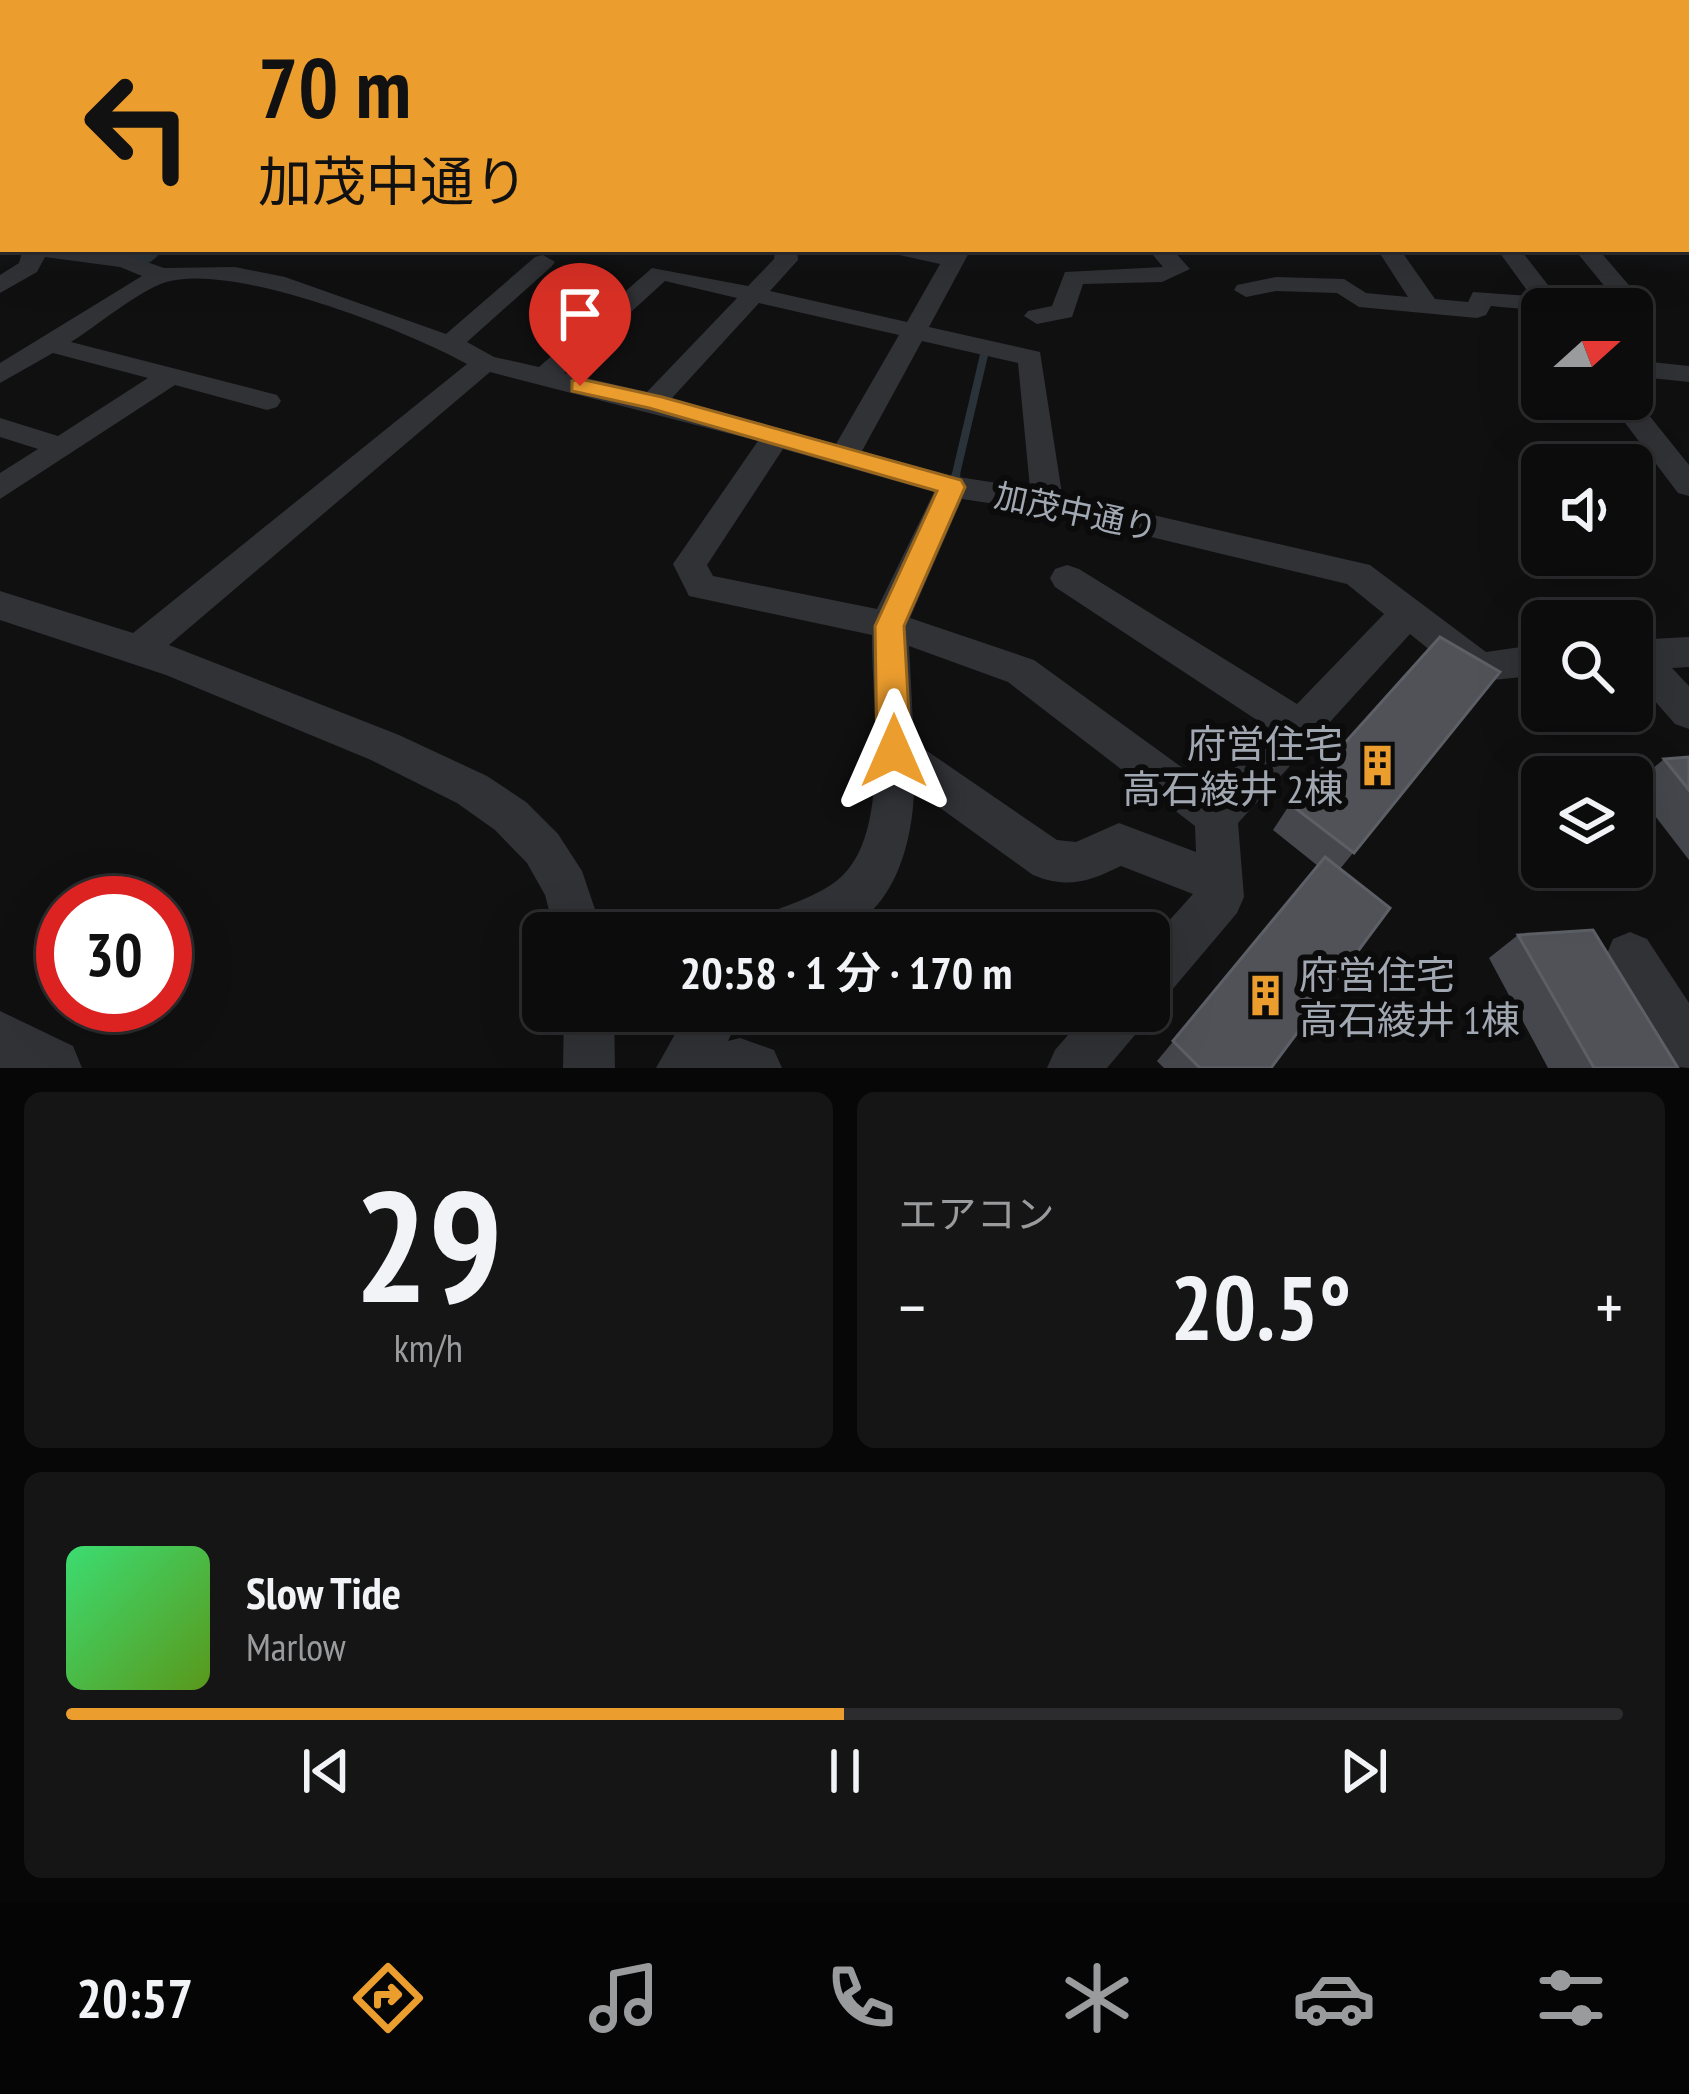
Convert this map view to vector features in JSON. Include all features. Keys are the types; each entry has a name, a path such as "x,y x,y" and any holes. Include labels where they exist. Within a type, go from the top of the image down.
{"street":[{"path":"0,286 29,267 34,252"},
{"name":"加茂中通り","path":"51,252 124,261 160,275 235,274 284,284 450,344 485,363 653,402 952,487 1047,501 1358,574 1480,668 1521,662"},
{"path":"653,402 757,293 786,260 786,252"},
{"path":"1037,316 1063,312 1073,277 1162,275 1178,269 1162,252"},
{"path":"1390,252 1426,306"},
{"path":"1510,252 1538,288"},
{"path":"844,457 957,255"},
{"path":"1601,258 1622,288"},
{"path":"450,344 554,260"},
{"path":"543,378 660,273 1031,358 1047,501"},
{"path":"0,375 160,275"},
{"path":"1246,290 1276,284 1344,286 1359,300 1477,310 1482,297 1521,301"},
{"path":"45,344 267,401"},
{"path":"139,649 485,363"},
{"path":"1653,370 1689,374"},
{"path":"0,488 170,376"},
{"path":"1637,420 1689,486"},
{"path":"0,428 62,447"},
{"path":"776,437 690,564 701,587 890,626 1021,671 1216,817"},
{"path":"819,912 861,890 884,846 893,796 890,626 952,487"},
{"path":"1067,578 1300,728"},
{"path":"1170,956 1221,897 1216,817 1406,614"},
{"path":"9,620 139,649 448,774 498,804 542,846 575,912"},
{"path":"1653,654 1689,652"},
{"path":"1653,674 1689,712"},
{"path":"894,751 1049,860 1078,864 1119,844 1220,884"},
{"path":"1630,956 1674,1000 1689,1048"},
{"path":"589,1032 589,1068"},
{"path":"682,1068 703,1032"},
{"path":"1073,1068 1104,1032"},
{"path":"0,1041 51,1068"},
{"path":"721,1068 740,1064 756,1068"}],"building":[{"name":"府営住宅 高石綾井 2棟","path":"1440,637 1500,672 1354,853 1290,804"},
{"path":"1689,757 1689,790 1664,759"},
{"name":"府営住宅 高石綾井 1棟","path":"1325,857 1390,908 1271,1068 1200,1068 1173,1041"},
{"path":"1593,930 1678,1068 1594,1068 1518,935"}],"waterway":[{"path":"135,256 140,252"},
{"path":"955,478 984,355"},
{"path":"955,480 956,475"}],"place":[{"name":"府営住宅 高石綾井 2棟","path":"1377,765"},
{"name":"府営住宅 高石綾井 1棟","path":"1265,996"}],"route":[{"path":"580,386 653,402 952,487 890,626 894,751"}]}
